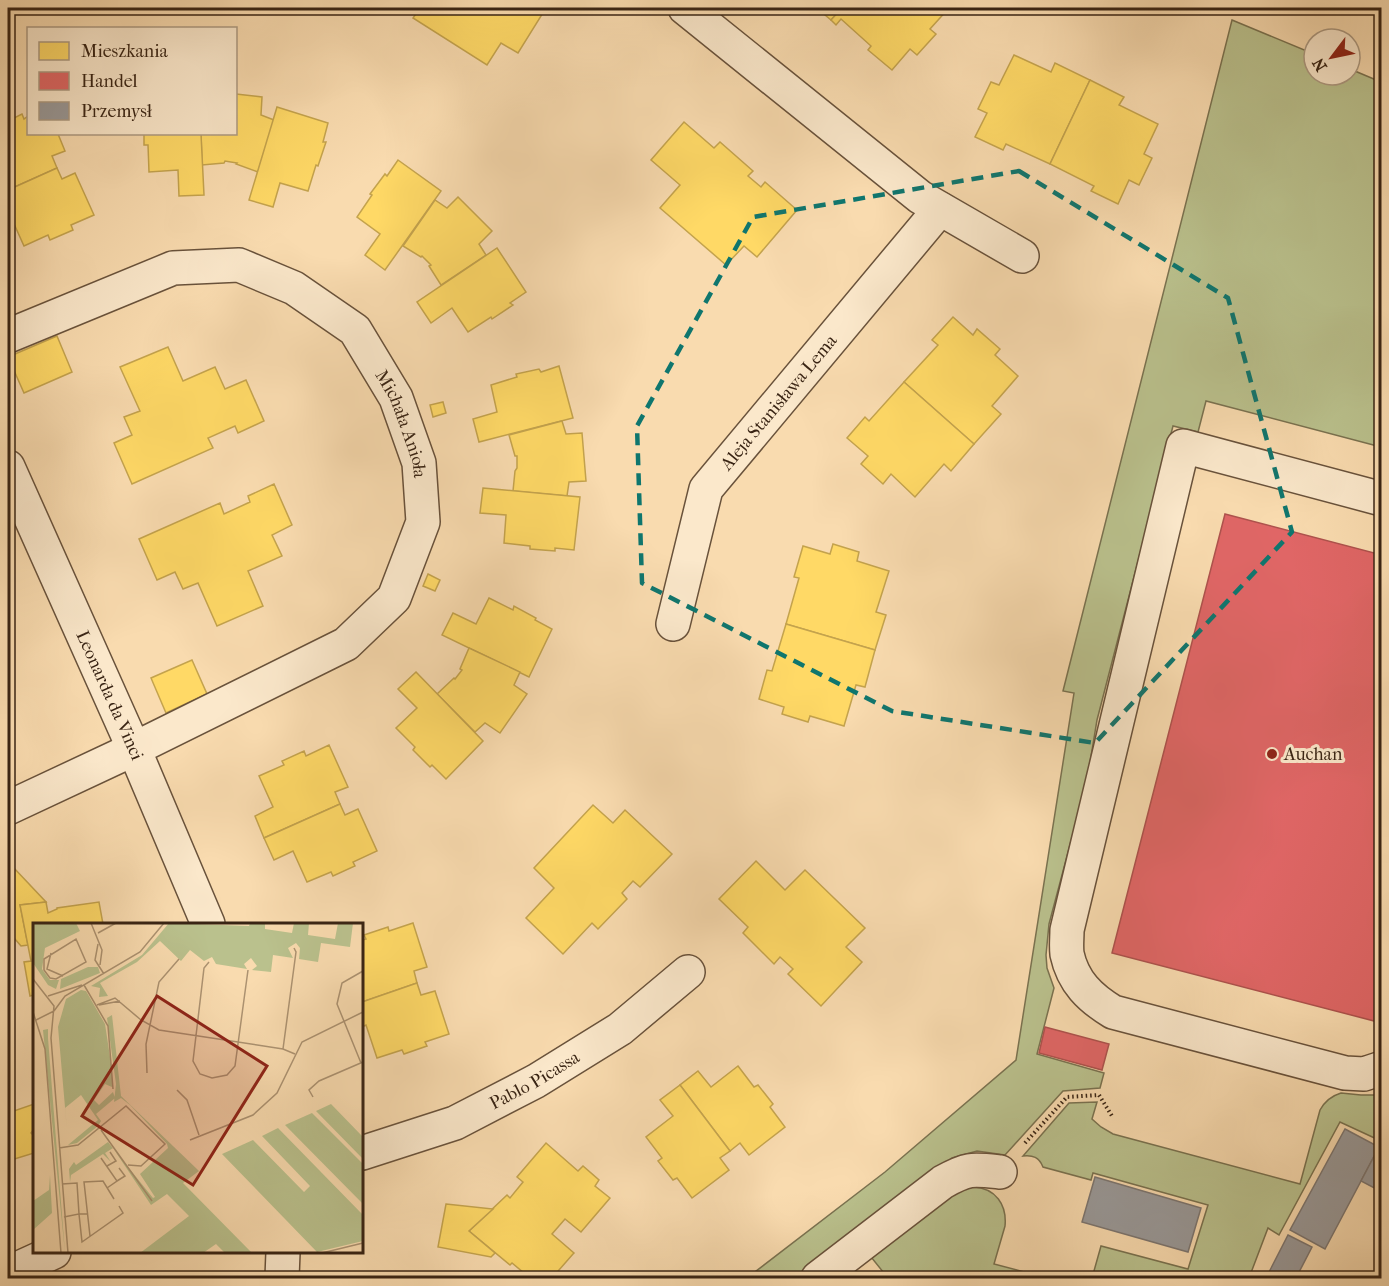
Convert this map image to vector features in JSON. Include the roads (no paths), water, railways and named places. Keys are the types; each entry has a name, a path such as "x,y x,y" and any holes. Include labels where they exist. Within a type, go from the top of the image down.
{"street":[{"path":"685,8 920,198 1022,256"},
{"name":"Aleja Stanisława Lema","path":"672,624 706,489 940,209"},
{"name":"Michała Anioła","path":"8,336 173,268 238,265 294,288 355,330 396,398 418,463 423,522 394,598 346,644 134,749 8,808"},
{"path":"1382,499 1183,446 1067,930 1067,952 1072,971 1083,989 1113,1012 1345,1073 1364,1074 1382,1068"},
{"name":"Leonarda da Vinci","path":"8,467 134,749 208,923"},
{"name":"Pablo Picassa","path":"363,1153 455,1124 536,1081 620,1029 688,972"},
{"path":"818,1278 957,1173 972,1169 1000,1172"},
{"path":"8,1273 50,1253"},
{"path":"282,1278 283,1253"}],"place":[{"name":"Auchan","path":"1272,754"}]}
